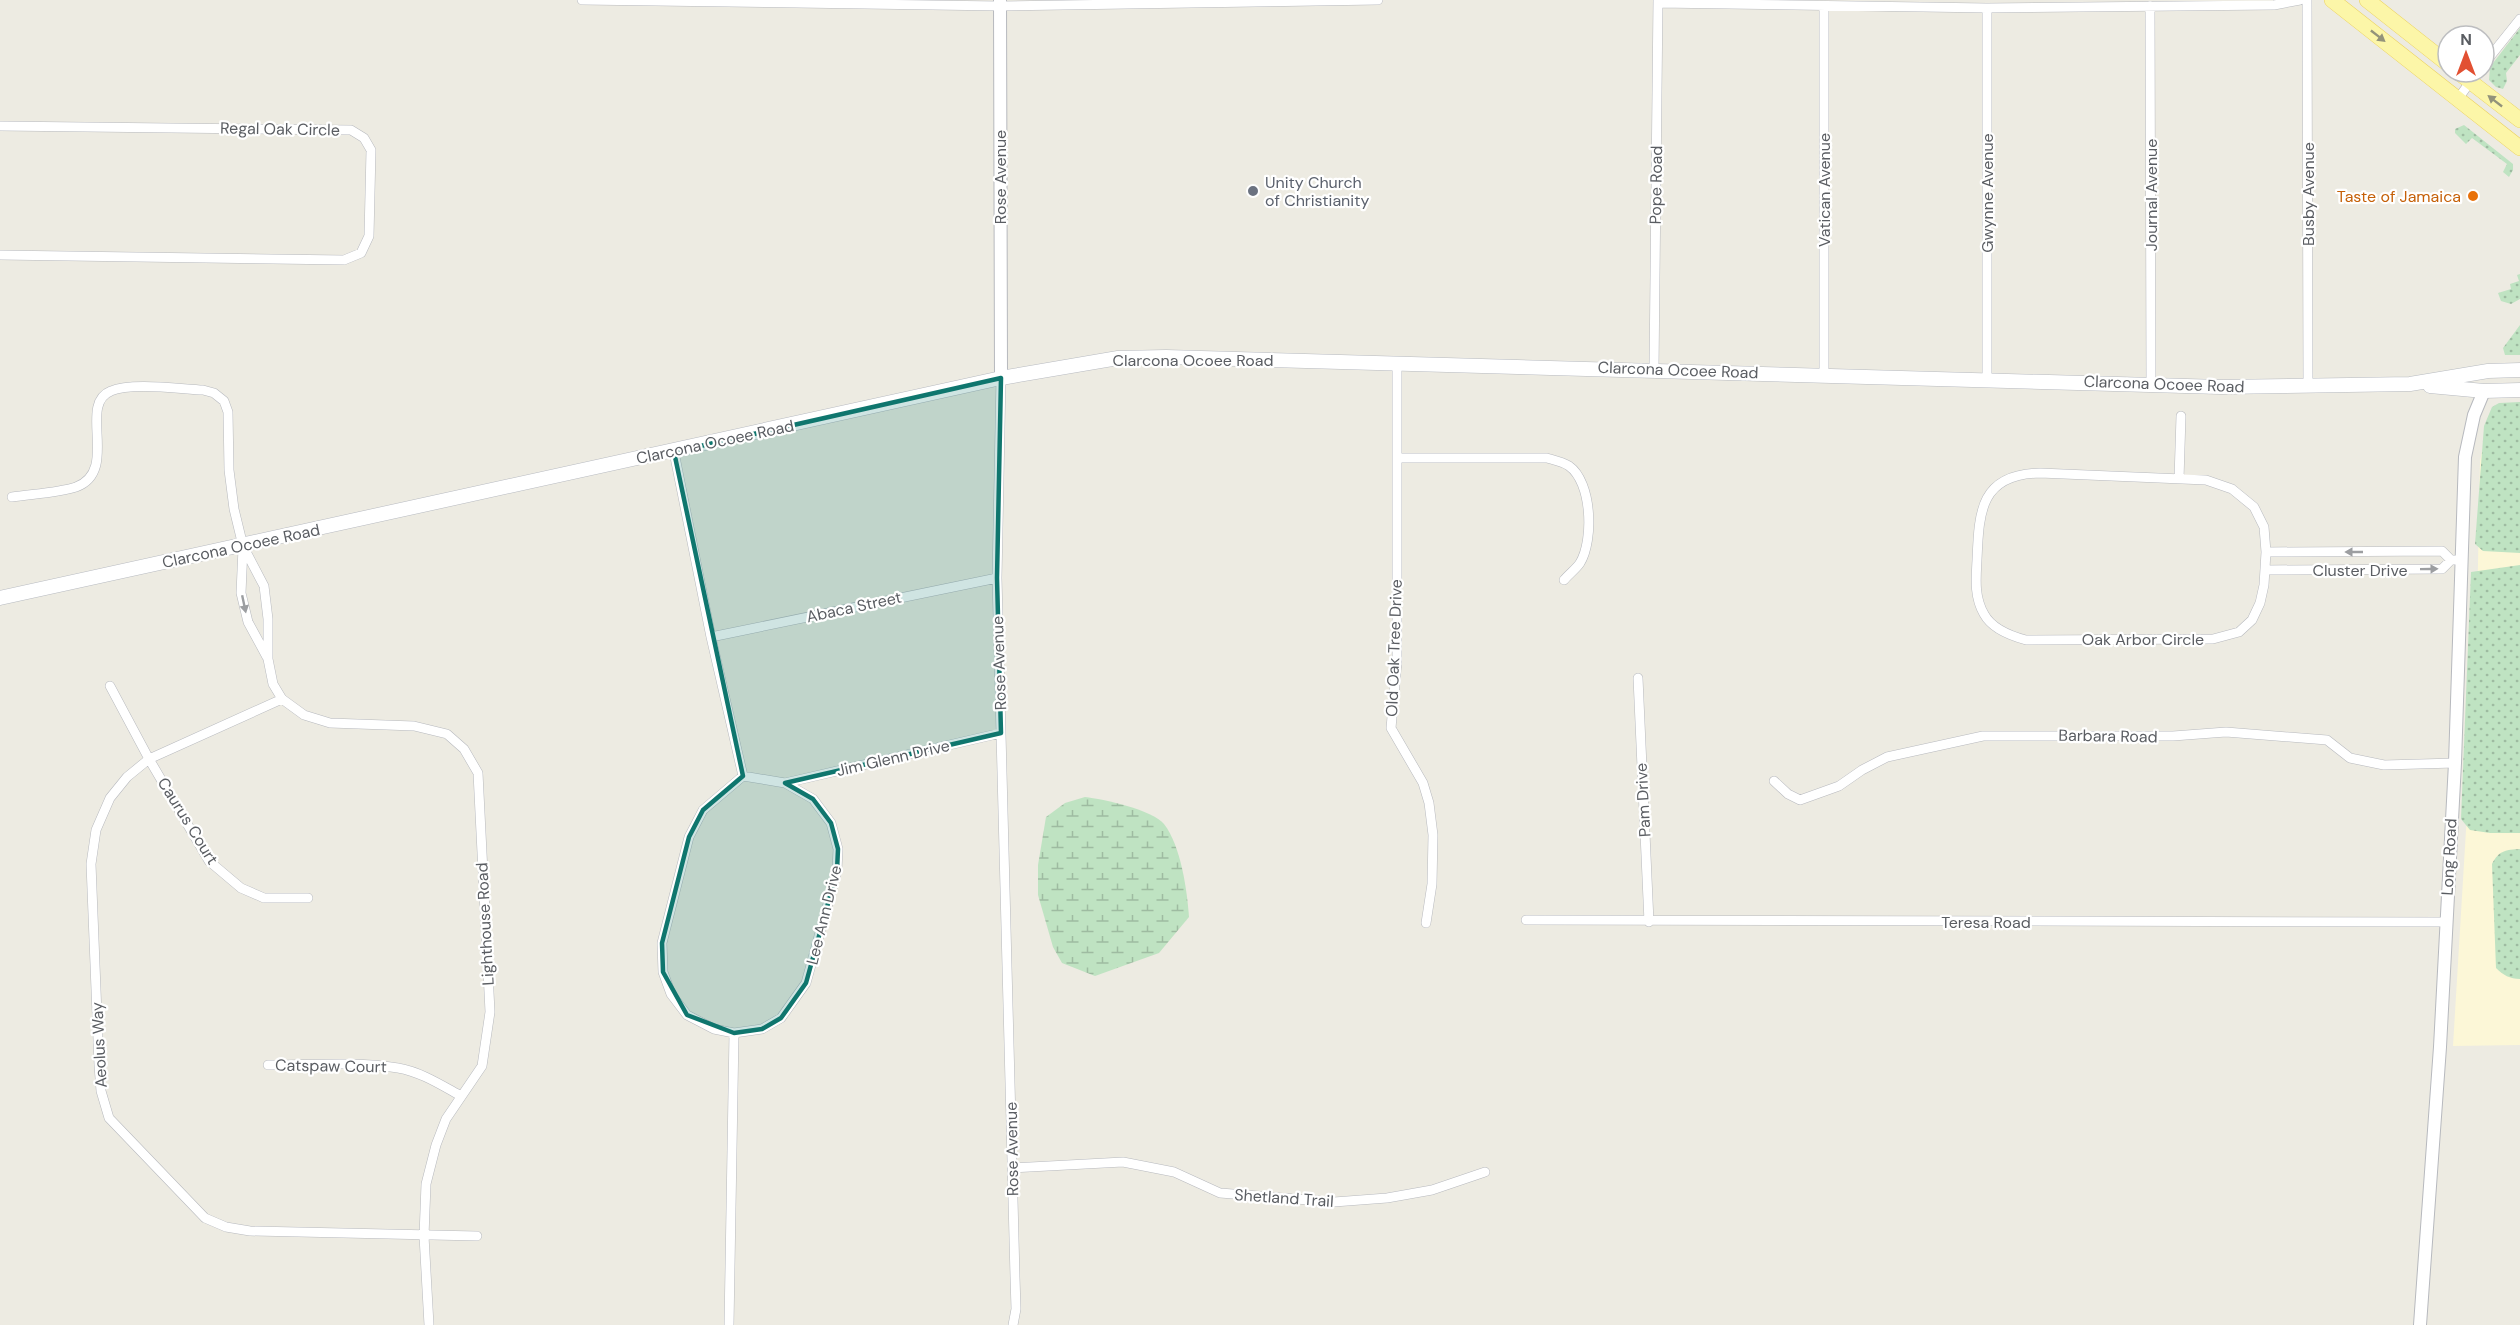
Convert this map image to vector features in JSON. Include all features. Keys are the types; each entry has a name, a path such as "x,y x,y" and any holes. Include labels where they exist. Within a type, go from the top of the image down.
{"main road":[{"path":"2332,0 2520,148"},
{"path":"2367,0 2436,55"},
{"path":"2479,84 2520,120"},
{"name":"Clarcona Ocoee Road","path":"0,598 674,452 1001,378 1118,358 1397,362 2151,384 2308,387 2410,384 2484,391 2520,390"},
{"name":"Clarcona Ocoee Road","path":"2410,384 2488,371 2520,370"},
{"path":"2484,391 2502,382 2520,378"}],"street":[{"path":"582,0 1000,3 1378,0"},
{"path":"1658,2 1987,8 2274,5 2300,0"},
{"name":"Busby Avenue","path":"2307,0 2308,387"},
{"name":"Pope Road","path":"1654,369 1658,2"},
{"name":"Rose Avenue","path":"1000,3 1001,378 996,578 1013,1168 1016,1309 1013,1325"},
{"name":"Vatican Avenue","path":"1824,6 1824,374"},
{"name":"Journal Avenue","path":"2150,6 2151,384"},
{"name":"Gwynne Avenue","path":"1987,8 1987,379"},
{"path":"2496,49 2520,19"},
{"path":"2458,99 2465,84"},
{"name":"Regal Oak Circle","path":"0,126 351,130 364,138 371,150 369,236 361,253 344,260 0,255"},
{"name":"Old Oak Tree Drive","path":"1397,362 1397,662 1391,728 1423,783 1429,803 1433,835 1432,884 1426,923"},
{"path":"12,497 76,487 89,478 97,465 97,411 100,401 108,391 124,387 203,390 214,393 224,401 228,412 234,509 243,546 264,586 268,620 268,660 273,684 282,699"},
{"name":"Long Road","path":"2420,1325 2440,1047 2454,763 2456,560 2465,457 2474,415 2484,391"},
{"path":"2179,479 2181,416"},
{"path":"674,452 711,637 743,776"},
{"path":"1397,458 1547,458 1569,466 1583,484 1589,536 1580,562 1564,580"},
{"name":"Oak Arbor Circle","path":"2040,472 2206,480 2232,489 2254,507 2264,527 2266,552 2266,570 2260,603 2252,620 2239,632 2213,639 2026,640 2006,634 1984,616 1976,591 1979,519 1989,492 2004,480 2020,474 2040,472"},
{"path":"243,546 241,593 248,622 268,660"},
{"name":"Cluster Drive","path":"2266,552 2442,551 2456,560 2442,569 2266,570"},
{"name":"Abaca Street","path":"711,637 996,578"},
{"name":"Pam Drive","path":"1638,678 1649,922"},
{"name":"Caurus Court","path":"110,686 149,759 209,861 241,888 264,897 308,897"},
{"name":"Aeolus Way","path":"282,699 149,759 127,777 110,798 96,830 91,864 100,1091 109,1118 205,1218 226,1227 250,1231 477,1236"},
{"name":"Lighthouse Road","path":"282,699 304,715 330,723 414,726 447,734 464,749 478,773 490,1012 482,1066 446,1119 426,1184 424,1236 429,1325"},
{"name":"Barbara Road","path":"1774,781 1788,794 1800,800 1839,786 1862,770 1887,757 1983,736 2015,735 2174,736 2226,732 2327,740 2350,758 2384,765 2454,763"},
{"name":"Jim Glenn Drive","path":"786,783 1001,733"},
{"name":"Lee Ann Drive","path":"743,776 786,783 813,799 831,823 838,849 837,871 806,983 781,1018 762,1029 734,1033 714,1029 687,1015 671,994 663,972 662,943 690,837 703,810 743,776"},
{"name":"Teresa Road","path":"1526,920 2445,922"},
{"path":"729,1325 734,1033"},
{"name":"Catspaw Court","path":"268,1065 365,1065 399,1068 425,1076 461,1096"},
{"name":"Shetland Trail","path":"1013,1168 1123,1162 1174,1172 1220,1193 1334,1202 1387,1198 1432,1190 1485,1172"}],"highlighted area":[{"path":"1001,378 997,578 1001,733 785,783 813,799 831,823 838,849 837,871 806,983 795,1001 781,1018 762,1029 734,1033 687,1015 663,972 662,943 689,837 703,810 743,776 674,452"}],"shaded area":[{"path":"2520,410 2520,1045 2453,1046 2476,664 2480,462 2486,430"}],"green space":[{"path":"2520,28 2520,55 2506,73 2507,81 2503,89 2493,84 2496,84 2496,59"},
{"path":"2464,125 2513,164 2509,177 2503,172 2507,164 2472,138 2466,144 2455,133 2455,129"},
{"path":"2520,274 2520,299 2511,304 2501,301 2498,293 2511,289 2510,284 2519,281 2517,275"},
{"path":"2520,325 2520,355 2505,355 2503,348"},
{"path":"2520,402 2520,553 2483,551 2475,544 2484,426 2492,407 2499,403"},
{"path":"2520,565 2520,833 2470,830 2461,819 2471,572"},
{"path":"1085,797 1139,810 1150,814 1164,824 1179,856 1189,917 1159,953 1095,976 1062,963 1053,947 1038,895 1038,865 1046,817 1065,803"},
{"path":"2520,849 2520,979 2507,976 2496,968 2492,864 2503,852"}],"place":[{"name":"Unity Church of Christianity","path":"1253,191"},
{"name":"Taste of Jamaica","path":"2473,196"}]}
